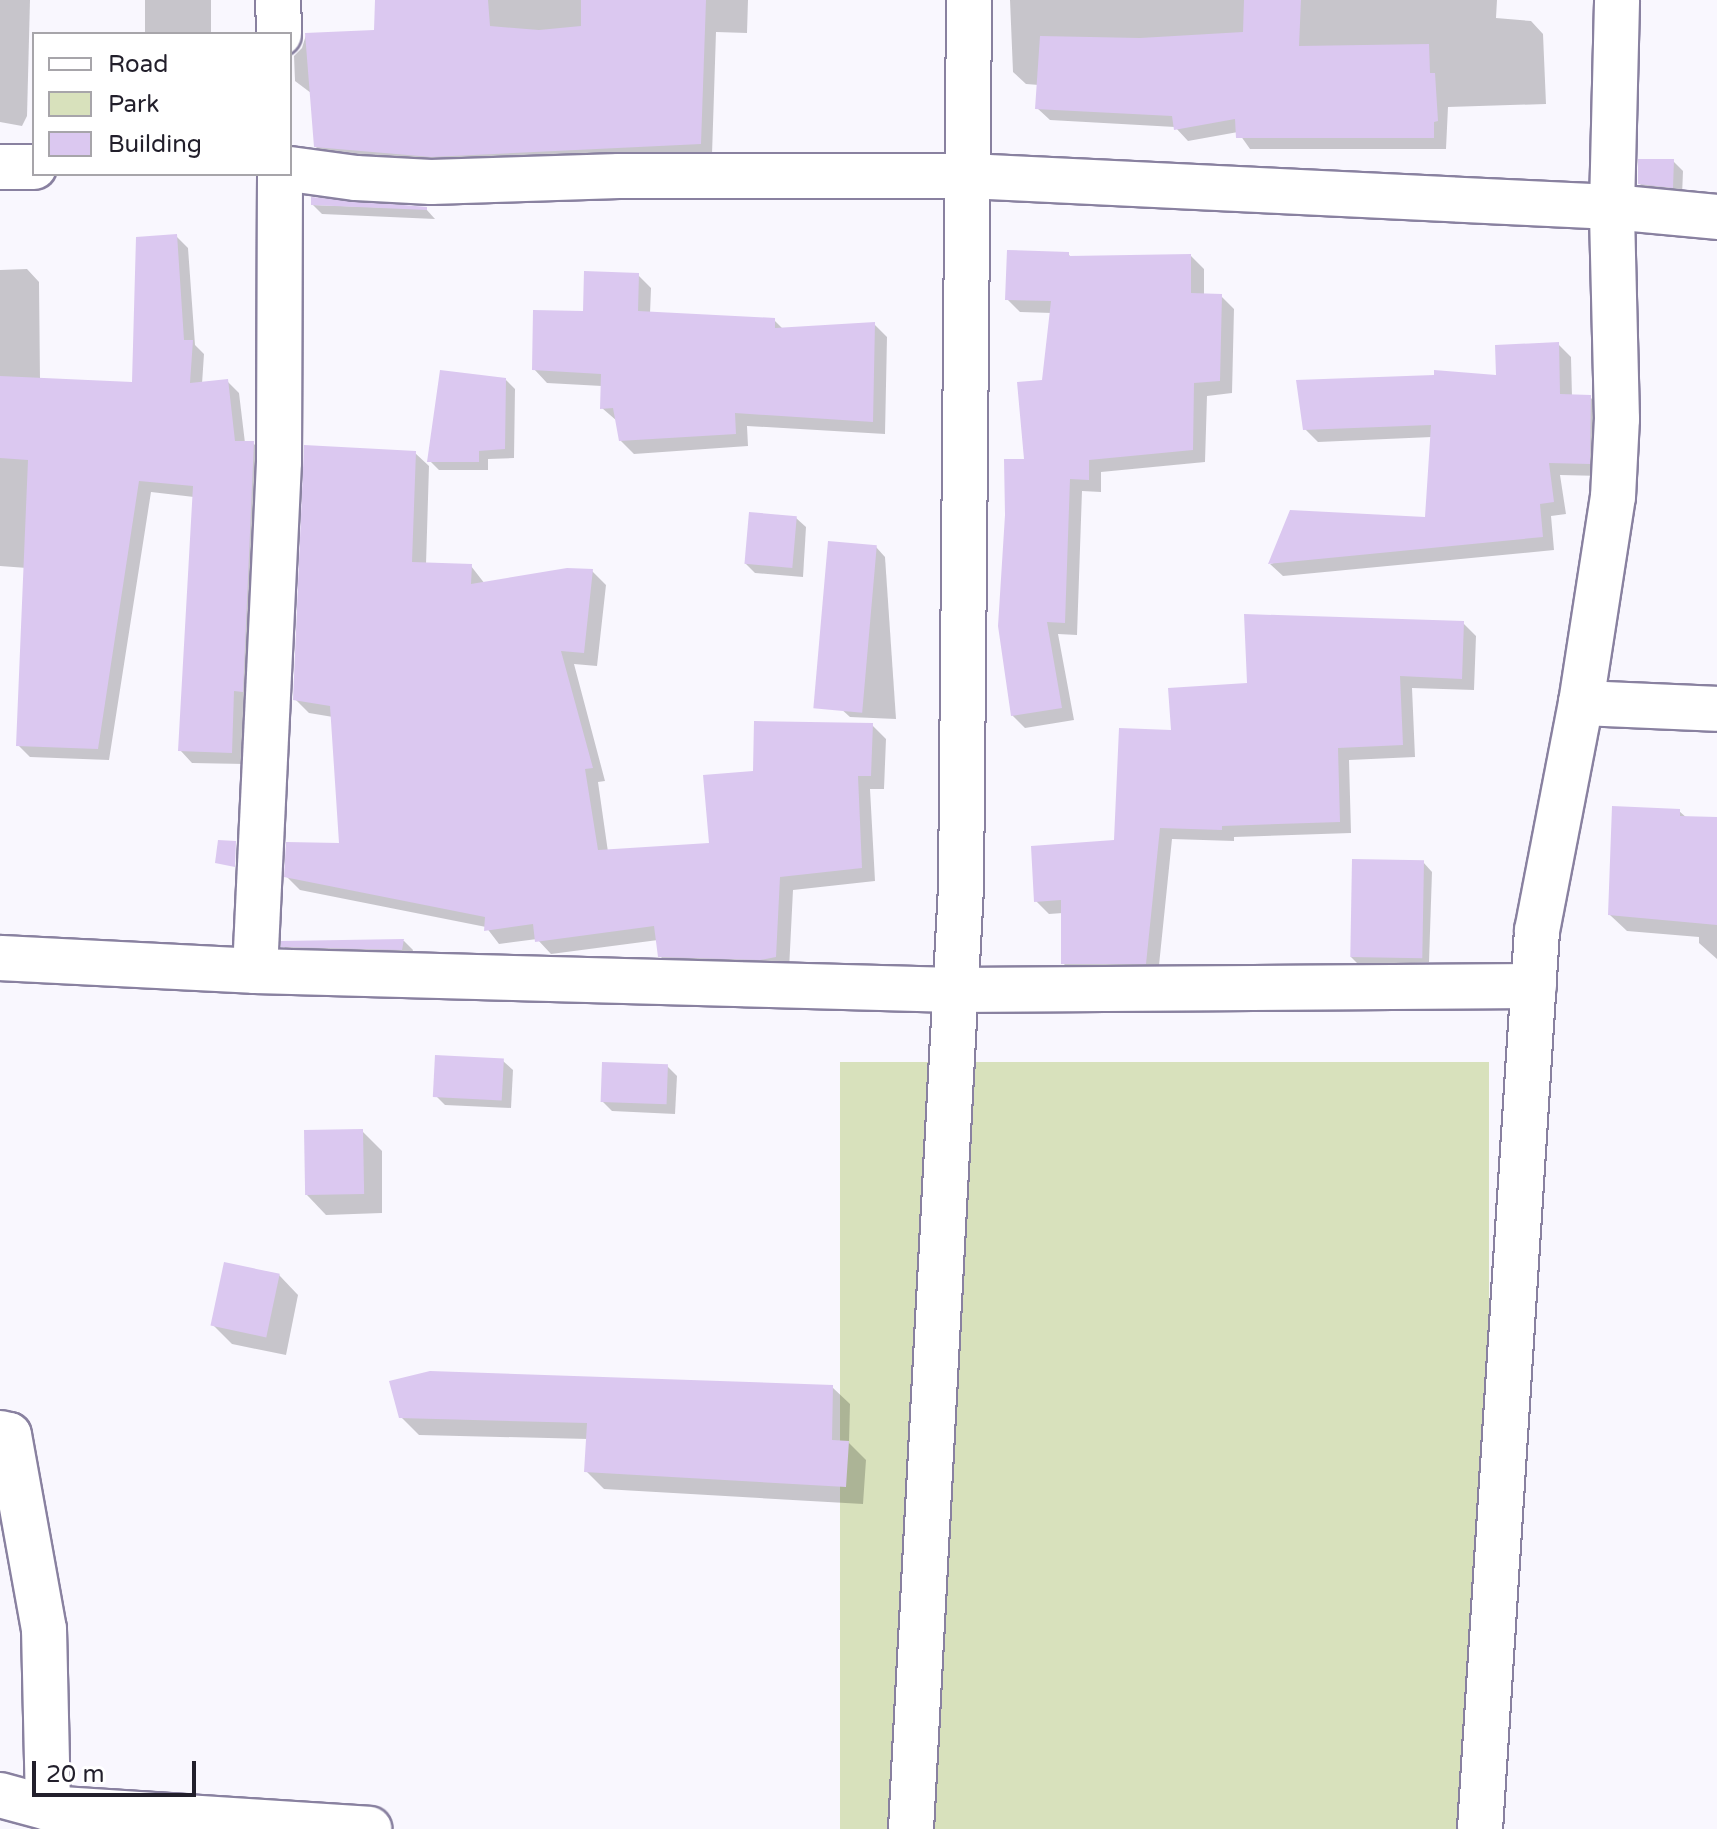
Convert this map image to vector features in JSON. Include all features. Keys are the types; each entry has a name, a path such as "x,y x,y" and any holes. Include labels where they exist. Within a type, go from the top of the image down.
{"street":[{"path":"278,0 279,32"},
{"path":"911,1829 961,888 969,0"},
{"path":"1480,1829 1537,931 1581,703 1613,497 1617,419 1612,207 1617,0"},
{"path":"0,167 32,167"},
{"path":"292,169 356,178 431,182 619,176 968,176 1612,207 1717,217"},
{"path":"255,971 279,462 280,176"},
{"path":"1581,703 1717,709"},
{"path":"0,958 255,971 955,990 1534,986"},
{"path":"0,1433 9,1435 44,1629 48,1808"},
{"path":"0,1795 48,1808 369,1829"}],"green space":[{"path":"840,1062 1489,1062 1489,1829 840,1829"}],"building":[{"path":"375,0 488,0 490,26 539,30 581,26 581,0 706,0 701,144 431,157 314,147 305,33 374,30"},
{"path":"1244,0 1301,0 1299,46 1429,44 1430,73 1435,73 1438,121 1434,122 1434,138 1236,138 1235,119 1174,130 1172,116 1035,109 1040,36 1140,38 1243,32"},
{"path":"1638,159 1674,159 1673,188 1638,184"},
{"path":"311,197 427,207 427,210 311,205"},
{"path":"177,234 184,340 193,340 190,383 228,379 235,441 254,441 243,692 234,691 232,753 178,751 193,486 139,481 98,749 16,746 28,460 0,458 0,376 132,382 136,237"},
{"path":"1007,250 1069,252 1069,256 1191,254 1191,293 1222,294 1220,381 1194,383 1193,450 1089,460 1089,480 1070,479 1065,623 1047,622 1062,708 1011,716 998,626 1005,515 1004,459 1024,459 1017,382 1042,380 1051,301 1005,300"},
{"path":"584,271 639,273 638,311 775,318 775,328 875,322 873,422 735,413 736,434 619,441 613,408 600,409 601,374 532,370 533,310 583,311"},
{"path":"1559,342 1560,394 1591,395 1590,464 1549,463 1554,502 1540,504 1543,537 1268,564 1290,510 1425,517 1431,425 1303,430 1296,380 1434,375 1434,370 1496,375 1495,345"},
{"path":"440,370 506,378 505,449 479,451 479,462 427,462"},
{"path":"304,445 416,451 412,562 472,564 471,584 567,568 593,569 584,653 561,651 593,768 585,769 598,850 709,843 703,775 753,771 754,721 873,723 871,776 858,776 862,868 780,877 776,957 760,960 658,957 654,926 535,942 533,924 484,931 485,917 284,877 286,842 339,843 330,706 293,700"},
{"path":"749,512 797,516 792,568 744,564"},
{"path":"828,541 877,545 862,713 813,708"},
{"path":"1244,614 1464,621 1462,679 1400,676 1403,745 1338,748 1340,822 1222,826 1222,830 1160,828 1146,964 1061,964 1061,900 1034,902 1031,846 1114,840 1119,728 1171,730 1168,688 1247,683"},
{"path":"1612,806 1680,809 1680,816 1717,817 1717,925 1608,915"},
{"path":"218,840 236,841 235,867 215,863"},
{"path":"1352,859 1424,860 1422,958 1350,957"},
{"path":"404,939 402,950 281,947 281,941"},
{"path":"435,1055 504,1059 502,1101 433,1097"},
{"path":"602,1062 668,1064 667,1104 601,1102"},
{"path":"363,1129 364,1194 305,1195 304,1130"},
{"path":"224,1262 280,1274 266,1337 210,1326"},
{"path":"430,1371 833,1385 832,1440 849,1441 846,1487 584,1472 587,1423 399,1418 389,1381"}]}
